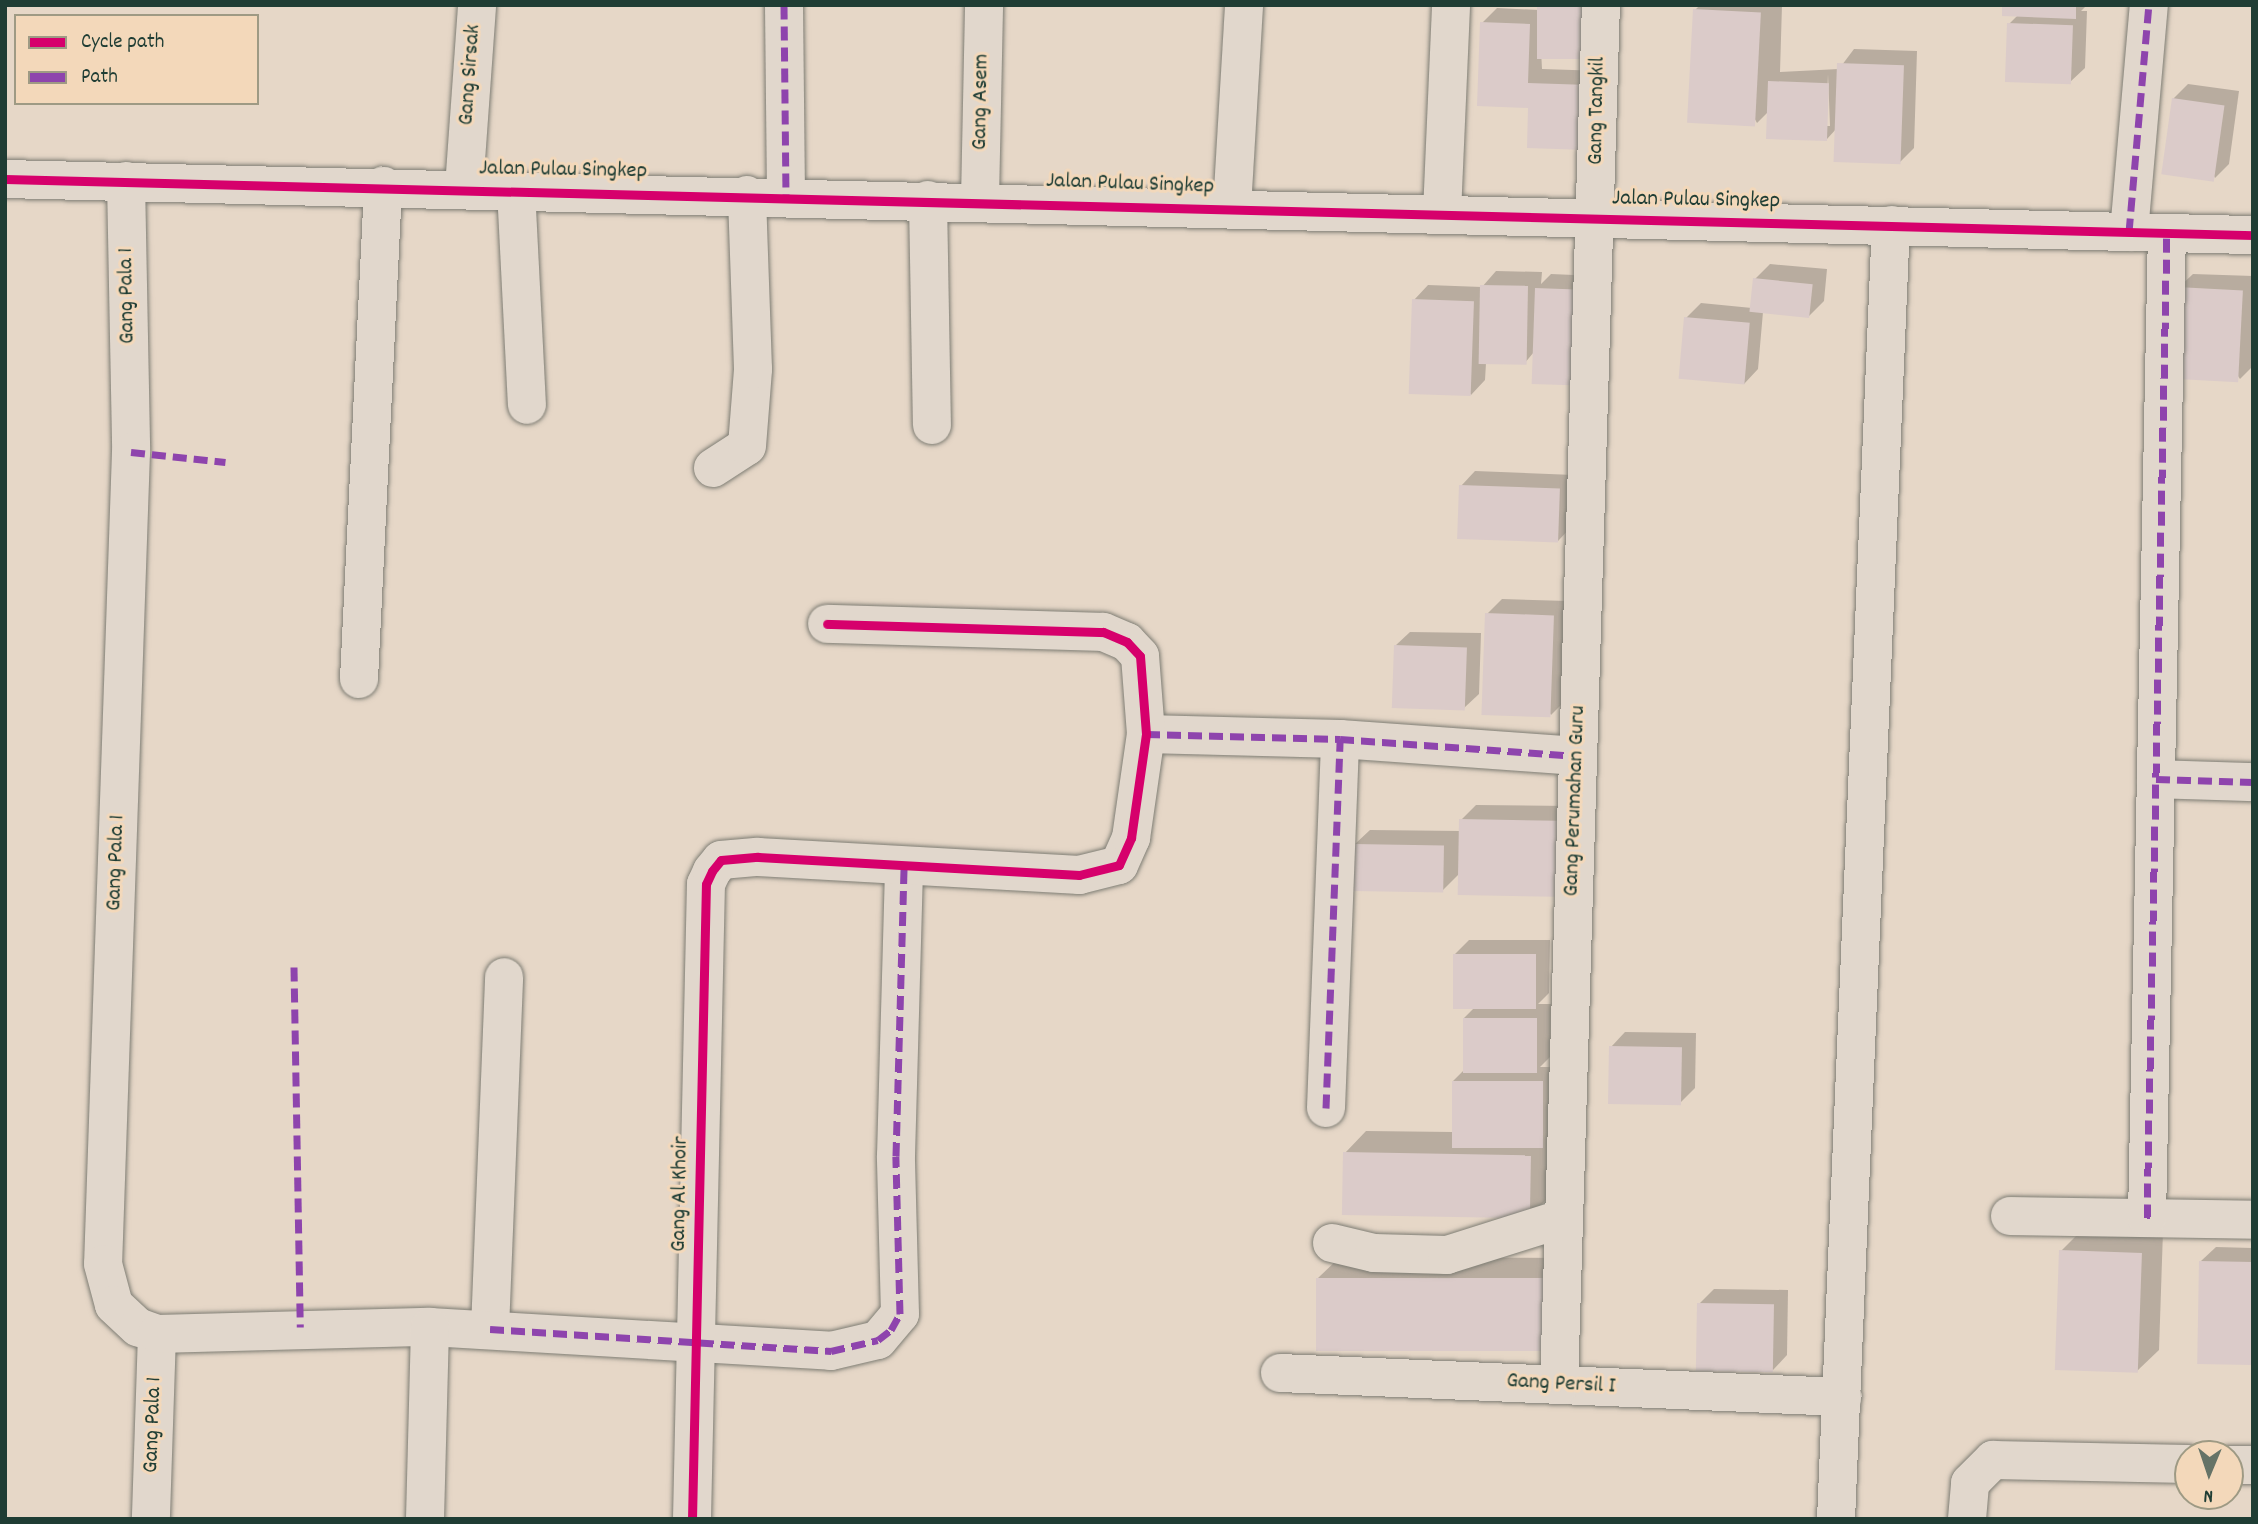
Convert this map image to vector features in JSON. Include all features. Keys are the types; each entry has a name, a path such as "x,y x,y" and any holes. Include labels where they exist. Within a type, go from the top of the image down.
{"street":[{"name":"Gang Sirsak","path":"464,188 477,5"},
{"path":"784,5 786,196"},
{"name":"Gang Asem","path":"980,199 984,5"},
{"path":"1232,208 1244,5"},
{"path":"1442,213 1451,5"},
{"name":"Gang Tangkil","path":"1595,217 1601,5"},
{"path":"2129,232 2149,5"},
{"name":"Jalan Pulau Singkep","path":"5,179 980,199 2253,235"},
{"name":"Gang Pala 1","path":"126,181 131,452 103,1264 114,1305 138,1327 157,1334 150,1519"},
{"path":"359,679 383,186"},
{"path":"516,189 527,405"},
{"path":"713,468 747,446 753,369 747,195"},
{"path":"928,200 932,425"},
{"name":"Gang Perumahan Guru","path":"1559,1385 1561,1219 1595,217"},
{"path":"1836,1519 1899,225"},
{"path":"2147,1218 2167,233"},
{"path":"157,1334 430,1327 490,1329 698,1346 831,1351 878,1340 900,1314 896,1156 904,868 1079,875 1119,865 1131,838 1146,734 1140,656 1127,642 1103,632 827,624"},
{"path":"1146,734 1340,739 1577,756"},
{"path":"1326,1108 1340,739"},
{"path":"2156,779 2253,782"},
{"name":"Gang Al Khoir","path":"692,1519 698,1346 706,884 721,860 758,857 904,868"},
{"path":"490,1329 504,977"},
{"path":"2010,1216 2253,1220"},
{"path":"1332,1243 1374,1253 1447,1255 1527,1235 1561,1219"},
{"path":"425,1519 430,1327"},
{"name":"Gang Persil I","path":"1280,1373 1842,1397"},
{"path":"1967,1519 1970,1483 1993,1460 2174,1464"}],"building":[{"path":"1537,5 1590,5 1590,59 1537,59"},
{"path":"2002,5 2076,5 2076,19 2002,16"},
{"path":"1693,9 1761,13 1755,126 1687,123"},
{"path":"1480,22 1530,24 1528,83 1589,85 1587,150 1527,148 1528,108 1477,106"},
{"path":"2007,23 2073,25 2071,84 2005,82"},
{"path":"1837,63 1904,65 1901,164 1834,162"},
{"path":"1768,81 1829,83 1827,141 1766,139"},
{"path":"2172,98 2224,105 2214,182 2161,174"},
{"path":"1753,278 1813,284 1809,318 1749,312"},
{"path":"1480,285 1528,286 1527,365 1479,364"},
{"path":"2177,287 2243,290 2238,382 2172,379"},
{"path":"1535,288 1583,290 1580,386 1532,384"},
{"path":"1412,299 1474,301 1471,396 1409,394"},
{"path":"1684,317 1750,323 1744,385 1679,379"},
{"path":"1459,485 1560,489 1558,542 1457,539"},
{"path":"1485,613 1554,615 1550,717 1481,715"},
{"path":"1394,645 1467,648 1465,711 1392,708"},
{"path":"1459,819 1557,821 1556,897 1458,895"},
{"path":"1354,844 1444,846 1443,893 1353,891"},
{"path":"1453,954 1536,954 1536,1009 1453,1009"},
{"path":"1463,1018 1537,1018 1537,1073 1463,1073"},
{"path":"1609,1046 1682,1047 1681,1105 1608,1104"},
{"path":"1452,1081 1543,1081 1543,1148 1452,1148"},
{"path":"1343,1152 1531,1155 1530,1218 1342,1215"},
{"path":"2059,1250 2142,1253 2138,1373 2055,1370"},
{"path":"2199,1261 2253,1262 2251,1365 2197,1364"},
{"path":"1316,1278 1553,1278 1553,1351 1316,1351"},
{"path":"1697,1303 1774,1304 1773,1372 1696,1371"}],"marked path":[{"path":"784,5 786,196"},
{"path":"2129,232 2149,5"},
{"path":"2147,1218 2167,233"},
{"path":"131,452 225,462"},
{"path":"1146,734 1340,739 1577,756"},
{"path":"1326,1108 1340,739"},
{"path":"2156,779 2253,782"},
{"path":"490,1329 831,1351 878,1340 891,1330 900,1314 896,1156 904,868"},
{"path":"294,967 300,1327"}],"cycle path":[{"path":"5,179 2253,235"},
{"path":"692,1519 706,884 712,871 721,860 758,857 1079,875 1119,865 1131,838 1146,734 1140,656 1127,642 1103,632 827,624"}]}
